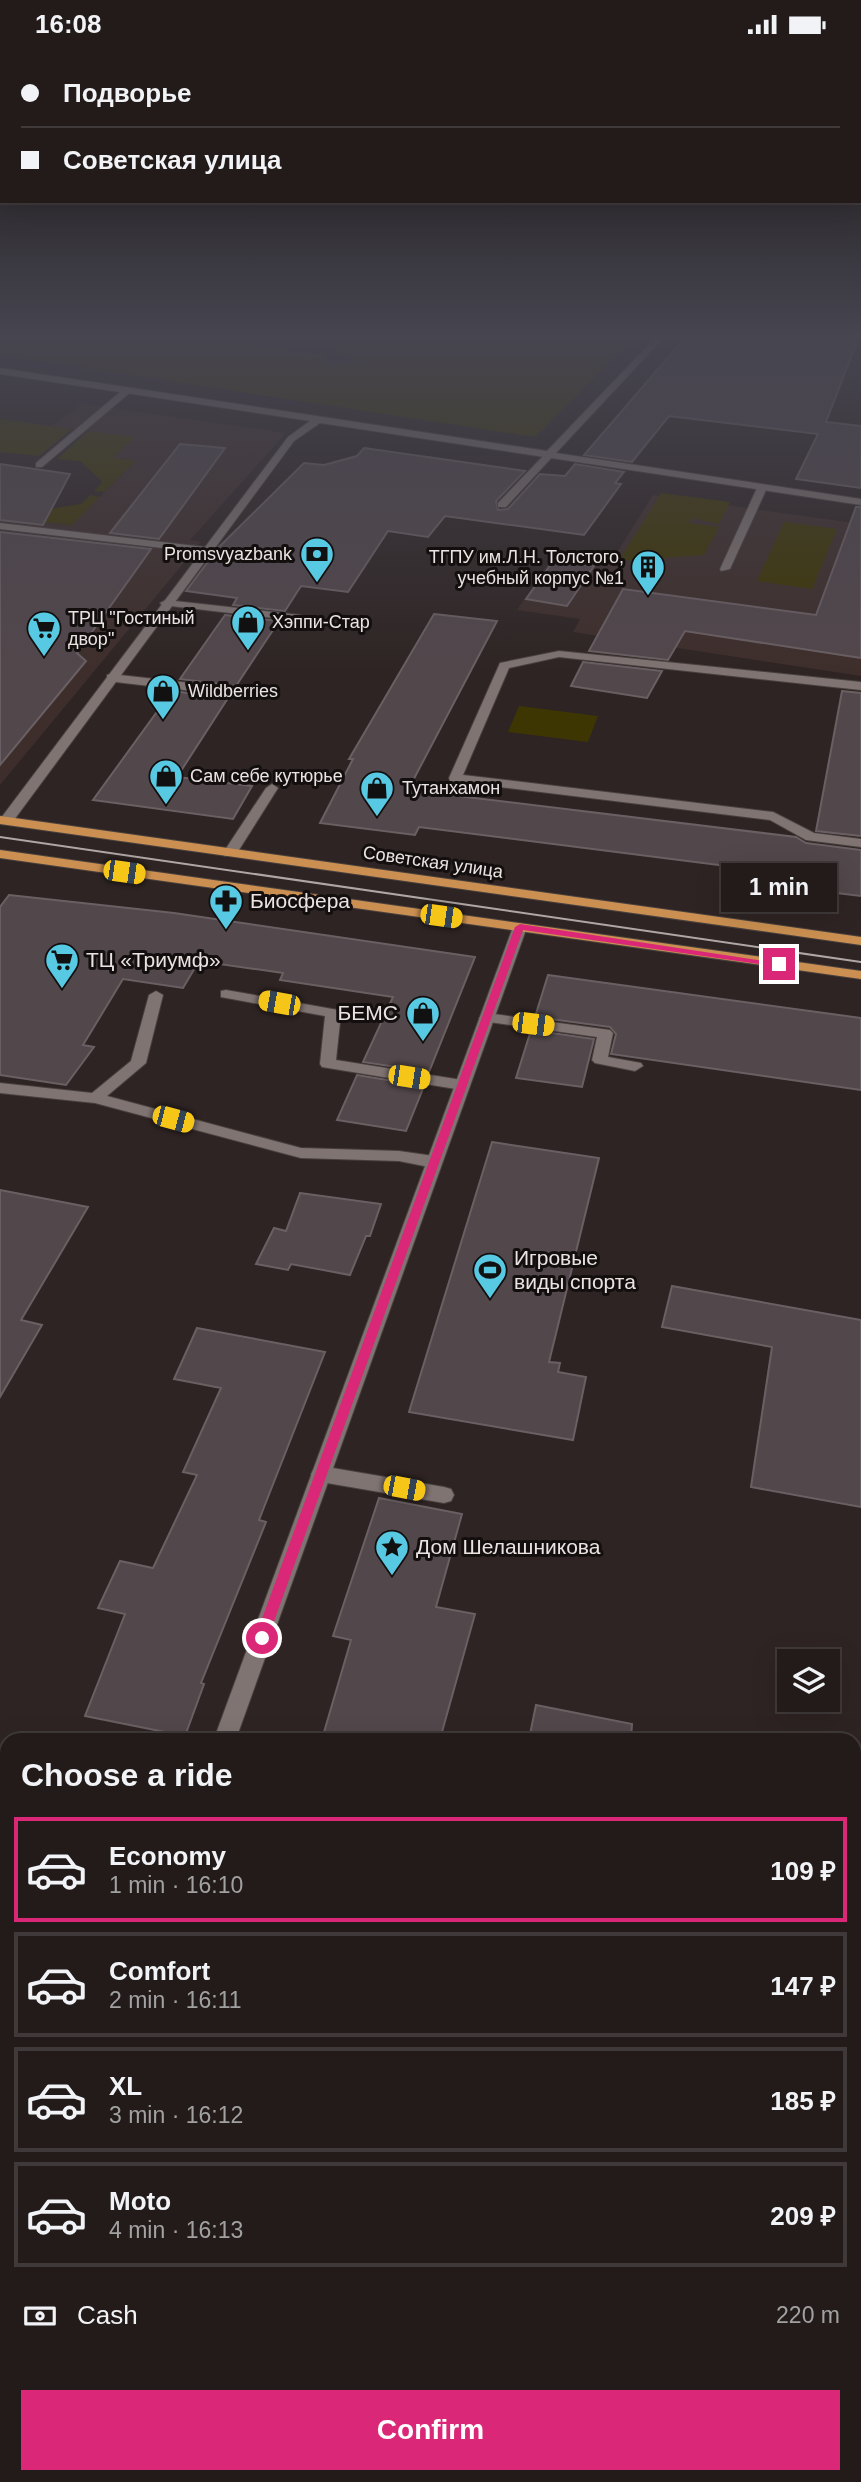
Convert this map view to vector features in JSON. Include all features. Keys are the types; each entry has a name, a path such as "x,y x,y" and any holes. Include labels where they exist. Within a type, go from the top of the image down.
{"main road":[{"name":"Советская улица","path":"2,824 861,941"},
{"path":"0,854 861,975"}],"street":[{"path":"39,465 60,448"},
{"path":"2,824 284,448"},
{"path":"507,448 861,502"},
{"path":"502,505 555,448"},
{"path":"725,569 762,488"},
{"path":"0,526 125,543 205,550"},
{"path":"166,603 300,618"},
{"path":"861,686 559,654 504,665 455,778 773,816 811,837 861,843"},
{"path":"111,678 252,694"},
{"path":"230,853 272,788"},
{"path":"227,1733 520,927"},
{"path":"226,994 333,1013 328,1064 462,1085"},
{"path":"95,1098 138,1063 156,995"},
{"path":"487,1018 605,1033 600,1060 635,1066"},
{"path":"0,1088 95,1098 302,1153 399,1156 434,1162"},
{"path":"321,1474 444,1495"}],"shaded area":[{"path":"0,448 49,448 39,456 0,452"},
{"path":"70,448 124,448 113,458 136,461 104,492 94,491 103,482 80,461 57,459"},
{"path":"123,448 273,448 190,540 201,542 0,785 0,517 72,525 136,461 112,458"},
{"path":"661,493 730,502 719,524 692,518 689,523 719,527 704,555 619,561"},
{"path":"90,495 100,497 72,525 0,517 81,504"},
{"path":"653,495 861,524 861,676 573,632 580,619 517,610 554,555 611,562"},
{"path":"784,522 837,529 812,589 757,581"},
{"path":"519,706 598,716 588,742 508,732"}],"building":[{"path":"177,448 225,448 159,539 110,533"},
{"path":"364,448 525,471 496,501 498,510 508,509 540,474 565,476 575,464 624,472 615,483 621,484 584,535 445,516 428,537 388,531 348,592 301,586 285,611 233,605 237,598 186,591 219,547 304,463 324,465 357,456"},
{"path":"590,448 644,448 632,462 584,455"},
{"path":"811,448 861,448 861,488 796,479"},
{"path":"0,464 70,474 43,525 0,520"},
{"name":"ТГПУ им.Л.Н. Толстого, учебный корпус №1","path":"856,507 861,507 861,658 685,631 668,660 589,651 623,589 816,615"},
{"name":"ТРЦ \"Гостиный двор\"","path":"0,532 151,549 77,653 86,661 0,765"},
{"path":"554,560 594,566 567,606 526,599"},
{"path":"434,614 497,621 408,790 796,837 806,843 861,850 861,896 763,884 766,871 419,827 415,835 320,823 353,759 349,759"},
{"path":"225,615 279,621 236,686 180,679"},
{"path":"583,662 662,671 647,698 571,686"},
{"path":"172,691 228,698 177,777 252,786 233,819 93,800"},
{"path":"842,691 861,693 861,836 816,831"},
{"path":"9,895 174,913 475,957 429,1072 363,1062 393,997 280,980 283,973 199,961 183,988 123,979 83,1045 94,1047 66,1085 0,1075 0,907"},
{"path":"548,975 861,1018 861,1090 611,1054 616,1034 610,1027 535,1017"},
{"path":"531,1030 594,1039 582,1087 516,1078"},
{"path":"357,1075 424,1086 406,1131 337,1120"},
{"path":"492,1142 599,1158 549,1362 560,1363 558,1372 586,1377 573,1440 409,1412"},
{"path":"0,1190 88,1207 21,1320 42,1325 0,1397"},
{"path":"300,1193 381,1204 370,1236 366,1236 350,1275 291,1264 288,1270 256,1264 274,1228 286,1231"},
{"path":"672,1286 861,1320 861,1507 751,1487 772,1347 662,1327"},
{"path":"197,1328 325,1352 259,1520 266,1522 201,1683 204,1684 186,1733 170,1733 85,1716 125,1614 98,1608 120,1561 153,1568 197,1475 183,1472 221,1388 174,1379"},
{"path":"379,1498 462,1514 436,1607 475,1614 442,1733 324,1733 351,1640 333,1636"},
{"path":"536,1705 632,1724 631,1733 530,1733"}],"tram line":[{"path":"0,837 861,962"}],"place":[{"name":"Promsvyazbank","path":"317,584"},
{"name":"ТГПУ им.Л.Н. Толстого, учебный корпус №1","path":"648,597"},
{"name":"Хэппи-Стар","path":"248,652"},
{"name":"ТРЦ \"Гостиный двор\"","path":"44,658"},
{"name":"Wildberries","path":"163,721"},
{"name":"Сам себе кутюрье","path":"166,806"},
{"name":"Тутанхамон","path":"377,818"},
{"name":"Биосфера","path":"226,931"},
{"name":"ТЦ «Триумф»","path":"62,990"},
{"name":"БЕМС","path":"423,1043"},
{"name":"Игровые виды спорта","path":"490,1300"},
{"name":"Дом Шелашникова","path":"392,1577"}],"route":[{"path":"262,1638 520,927 779,964"}]}
